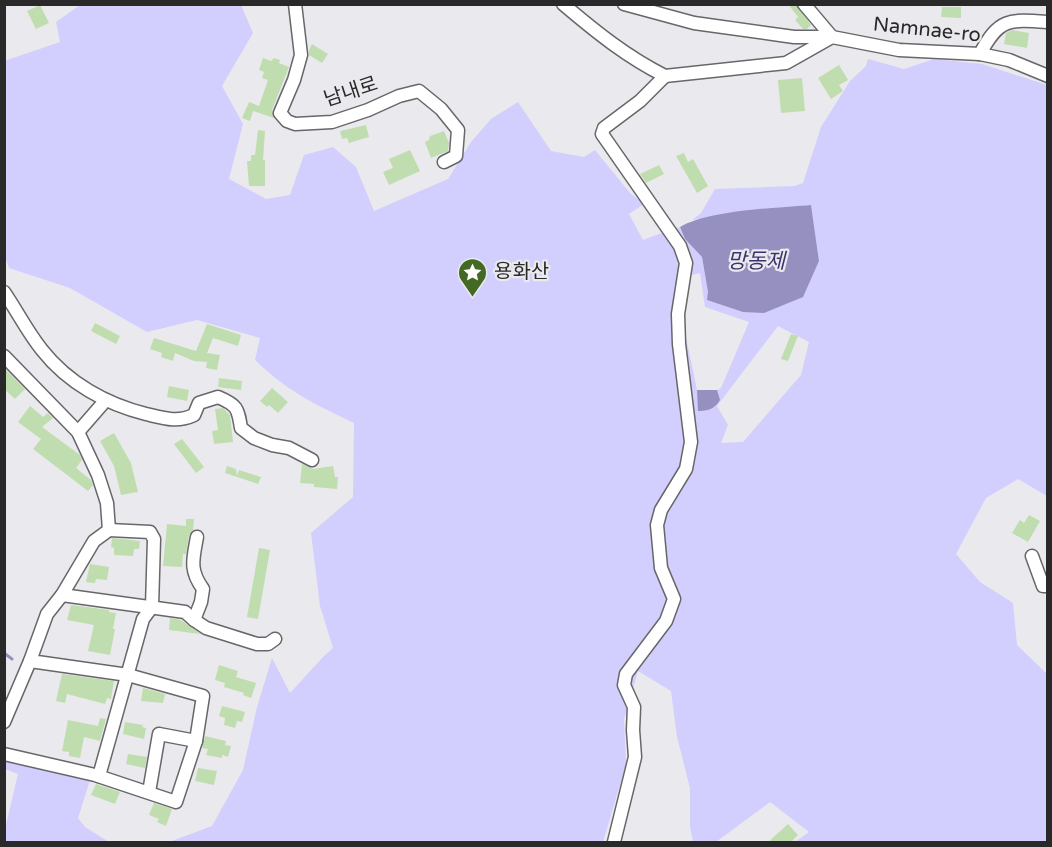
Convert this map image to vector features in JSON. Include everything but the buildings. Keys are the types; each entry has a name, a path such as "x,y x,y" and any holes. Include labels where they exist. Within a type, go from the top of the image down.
{"street":[{"name":"남내로","path":"295,4 301,55 294,80 280,113 287,121 295,124 332,122 368,110 399,96 419,91 441,109 458,130 456,156 444,162"},
{"path":"563,4 612,45 639,63 665,76 786,63 832,37 804,4"},
{"name":"Namnae-ro","path":"624,4 694,23 794,37 832,37 899,50 980,54 1009,60 1047,76"},
{"path":"980,54 991,34 1002,24 1019,20 1047,22"},
{"path":"614,843 635,758 634,708 624,685 626,674 666,621 674,599 661,568 657,525 661,510 686,469 691,442 679,344 678,314 686,263 680,246 602,134 604,128 640,101 665,76"},
{"path":"4,292 41,350 62,371 105,401 172,420 184,420 194,415 199,403 218,397 233,403 238,412 241,428 254,438 289,448 312,460"},
{"path":"4,356 78,432 98,475 107,503 109,530"},
{"path":"78,432 105,401"},
{"path":"4,722 47,614 62,596 94,541 109,530 150,532 154,539 152,607 143,619 99,776"},
{"path":"194,620 203,589 195,578 192,562 196,537"},
{"path":"1032,556 1043,586 1047,586"},
{"path":"62,596 185,612 206,628 257,644 268,644 275,639"},
{"path":"4,754 99,776 176,802 196,741 202,696 128,675 30,661"},
{"path":"148,792 159,734 196,741"}],"shaded area":[{"path":"80,5 241,5 253,33 222,86 243,124 229,179 266,199 290,195 304,155 333,147 356,167 374,211 448,179 471,142 491,119 518,102 551,151 584,157 595,150 630,193 644,204 629,214 643,240 667,231 681,262 683,323 697,390 721,388 749,322 705,307 700,273 687,276 691,258 674,229 680,227 685,239 702,257 708,292 802,297 819,261 811,205 761,209 692,220 701,213 715,189 794,186 803,183 821,127 850,81 866,66 868,59 904,69 934,59 982,64 1047,85 1047,496 1018,479 986,498 956,554 980,582 1013,603 1017,645 1047,674 1047,842 795,842 809,832 770,802 716,842 693,842 690,827 690,788 677,737 671,691 638,671 624,719 626,764 603,842 169,842 212,826 243,770 257,707 272,658 290,693 333,648 320,606 311,533 353,497 354,423 302,396 267,371 255,360 260,338 197,320 147,332 70,288 9,268 4,253 4,61 60,42 56,22","holes":["778,326 809,342 801,375 743,442 721,443 728,425 717,406"]},
{"path":"5,757 91,777 78,818 85,827 109,842 5,842 5,829 18,774 5,769"}],"water":[{"name":"망동제","path":"811,205 819,261 803,297 764,313 743,312 707,300 708,292 702,257 685,239 680,227 693,221 725,213"},
{"path":"697,390 717,390 720,400 710,409 698,411"}],"waterway":[{"path":"4,653 12,659"}],"place":[{"name":"용화산","path":"473,298"}]}
